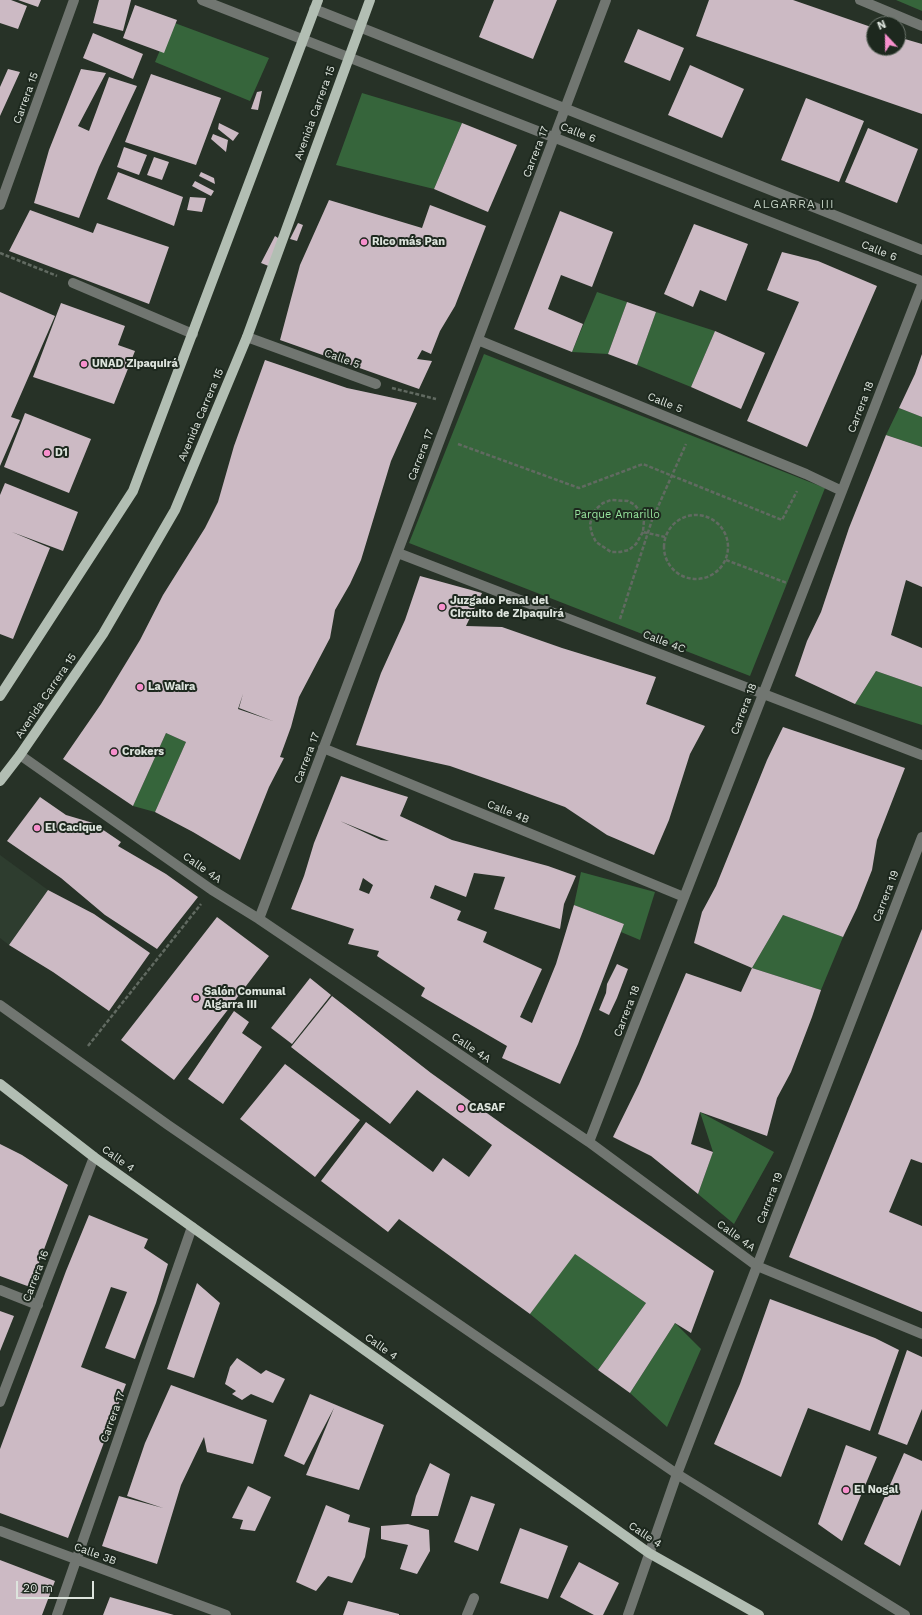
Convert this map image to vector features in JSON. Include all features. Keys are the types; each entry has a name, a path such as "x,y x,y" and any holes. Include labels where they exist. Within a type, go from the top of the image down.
{"main road":[{"name":"Avenida Carrera 15","path":"0,780 20,755 103,634 175,510 247,337 370,0"},
{"path":"0,696 133,491 316,4"},
{"name":"Calle 4","path":"0,1084 94,1157 649,1553 759,1615"}],"street":[{"name":"Carrera 15","path":"0,205 74,0"},
{"name":"Calle 6","path":"202,0 554,136 922,281"},
{"name":"Carrera 17","path":"259,919 606,0"},
{"path":"860,0 922,26"},
{"name":"Calle 6","path":"316,4 360,26 922,250"},
{"path":"73,283 193,334"},
{"name":"Carrera 18","path":"589,1142 922,285"},
{"name":"Calle 5","path":"247,337 376,384"},
{"name":"Calle 5","path":"478,340 806,474 842,491"},
{"name":"Calle 4C","path":"398,553 922,755"},
{"name":"Calle 4B","path":"323,748 684,897"},
{"name":"Calle 4A","path":"20,755 212,890 259,919 589,1142 757,1266 922,1334"},
{"name":"Carrera 19","path":"628,1615 677,1474 922,836"},
{"path":"0,1005 168,1125 677,1474 905,1615"},
{"name":"Carrera 16","path":"0,1402 94,1157"},
{"name":"Carrera 17","path":"56,1615 192,1227"},
{"path":"0,1290 38,1305"},
{"name":"Calle 3B","path":"0,1532 226,1615"},
{"path":"467,1615 474,1598"}],"path":[{"path":"0,253 73,283"},
{"path":"376,384 454,404"},
{"path":"615,636 648,532 694,428"},
{"path":"441,438 580,488 643,464 782,520 806,474"},
{"path":"615,499 628,501 635,505 644,520 643,532 636,544 629,550 611,552 596,542 590,525 592,516 596,509 603,503 615,499"},
{"path":"697,514 707,516 717,522 724,529 728,539 726,560 719,569 711,575 700,579 679,575 671,568 665,558 663,548 665,537 669,528 682,518 697,514"},
{"path":"643,532 665,537"},
{"path":"726,560 804,590"},
{"path":"77,1060 212,890"}],"shaded area":[{"path":"0,855 48,890 9,945 0,938"}],"green space":[{"path":"896,0 922,0 922,11"},
{"path":"172,22 269,58 250,101 155,62"},
{"path":"362,93 462,123 434,189 336,165"},
{"path":"597,292 627,302 608,354 572,352"},
{"path":"656,312 715,331 691,387 637,365"},
{"name":"Parque Amarillo","path":"484,354 825,488 750,676 409,543"},
{"path":"899,408 922,417 922,447 886,435"},
{"path":"876,671 922,687 922,725 855,704"},
{"path":"166,733 186,742 155,812 133,806"},
{"path":"581,872 655,892 640,940 621,932 624,924 574,905"},
{"path":"783,915 843,937 821,990 752,968"},
{"path":"700,1112 774,1152 734,1224 698,1194 713,1152"},
{"path":"574,1253 646,1303 598,1370 530,1314"},
{"path":"675,1323 701,1349 667,1427 630,1393"}],"building":[{"path":"0,0 11,0 27,6 18,29 0,23"},
{"path":"18,0 41,0 38,7"},
{"path":"99,0 131,0 123,31 93,23"},
{"path":"494,0 557,0 533,59 479,37"},
{"path":"709,0 793,0 866,25 866,56 906,56 906,39 922,44 922,114 696,36"},
{"path":"135,5 177,20 164,53 123,38"},
{"path":"638,29 684,48 670,81 624,62"},
{"path":"93,33 143,54 133,79 83,58"},
{"path":"690,65 744,89 722,138 668,115"},
{"path":"8,69 20,72 0,116 0,87"},
{"path":"81,69 106,73 78,126 89,131 109,77 137,86 99,167 79,218 34,203 49,150"},
{"path":"151,74 221,98 196,165 125,142"},
{"path":"262,91 258,110 251,109 257,92"},
{"path":"806,98 864,121 839,182 781,160"},
{"path":"219,123 239,133 233,141 218,129"},
{"path":"462,123 517,145 488,212 434,189"},
{"path":"868,128 918,149 897,203 845,182"},
{"path":"213,134 228,140 226,152 211,139"},
{"path":"124,147 147,155 139,175 117,167"},
{"path":"154,157 169,162 162,180 147,175"},
{"path":"118,172 183,197 174,226 107,199"},
{"path":"201,172 214,178 215,184 199,176"},
{"path":"195,181 214,191 211,196 192,186"},
{"path":"190,197 206,198 202,212 187,210"},
{"path":"329,200 422,228 430,205 486,226 455,306 440,331 431,354 422,350 417,359 432,361 419,389 280,340 300,265"},
{"path":"30,210 93,233 97,223 169,247 149,304 9,251"},
{"path":"560,211 613,232 592,287 561,275 548,309 583,324 572,352 514,329"},
{"path":"298,223 303,225 297,241 290,239"},
{"path":"694,224 748,244 726,301 700,290 693,307 664,294"},
{"path":"275,236 281,240 271,267 261,263"},
{"path":"782,252 818,261 877,286 807,447 747,421 799,302 767,290"},
{"path":"0,292 55,316 11,417 20,420 0,466"},
{"path":"627,302 656,312 637,365 608,354"},
{"name":"UNAD Zipaquirá","path":"61,303 125,326 118,345 135,351 114,404 33,377"},
{"path":"715,331 765,353 741,409 691,387"},
{"path":"922,354 922,417 899,408 915,374"},
{"path":"265,360 347,388 417,403 391,461 361,560 350,584 335,610 330,638 299,697 291,727 280,757 284,758 269,787 240,860 193,832 155,812 186,742 166,733 133,806 63,759 101,704 140,640 163,595 205,528 218,502 234,446","holes":["243,694 239,708 273,721 238,709"]},
{"name":"D1","path":"25,413 91,439 69,493 4,467"},
{"path":"886,435 922,447 922,587 906,580 891,635 922,648 922,687 876,671 855,704 795,676 807,641 821,612 849,528"},
{"path":"5,483 78,512 63,551 12,532 50,548 13,639 0,634 0,495"},
{"path":"420,576 482,593 466,626 502,627 562,648 656,677 646,704 705,726 690,754 669,820 654,855 607,835 565,807 450,766 356,745 381,673 405,620"},
{"path":"783,727 905,768 877,840 872,870 857,908 843,937 783,915 752,968 694,943 702,912 716,886 767,760"},
{"path":"341,776 408,797 400,816 452,840 548,866 576,876 564,904 560,929 494,909 505,877 474,873 466,897 435,885 430,898 461,911 457,920 487,932 483,942 542,969 520,1017 532,1023 556,964 574,905 624,924 578,1044 560,1084 502,1058 507,1046 421,996 425,988 377,956 379,951 348,944 354,929 291,909 304,876 314,843","holes":["340,821 389,841 381,840","363,878 373,885 369,894 359,890"]},
{"path":"40,797 66,815 93,823 121,842 118,846 166,874 198,897 157,949 105,915 61,878 7,841"},
{"path":"48,890 94,914 150,953 109,1011 53,972 9,945"},
{"name":"Salón Comunal Algarra III","path":"217,917 269,956 174,1080 121,1040"},
{"path":"922,929 922,1163 911,1159 889,1212 922,1226 922,1312 789,1257"},
{"path":"617,964 628,969 609,1015 599,1010 606,993 607,984"},
{"path":"752,968 821,990 791,1072 777,1098 767,1136 700,1112 691,1144 713,1152 698,1194 651,1156 613,1137 639,1084 686,973 741,992"},
{"path":"310,978 331,995 292,1044 271,1028"},
{"path":"332,996 431,1073 714,1271 691,1333 675,1323 630,1393 598,1370 646,1303 575,1254 530,1314 399,1219 388,1232 321,1181 366,1122 433,1172 443,1158 469,1177 492,1145 417,1090 390,1124 291,1047"},
{"path":"234,1011 249,1022 242,1033 262,1047 223,1104 188,1079"},
{"path":"285,1064 360,1120 315,1177 240,1119"},
{"path":"0,1144 22,1155 68,1185 30,1287 0,1276"},
{"path":"89,1215 148,1239 144,1248 168,1264 156,1303 135,1359 105,1348 127,1292 111,1287 81,1367 126,1384 68,1538 0,1513 0,1449 66,1271"},
{"path":"197,1283 220,1303 194,1378 167,1369"},
{"path":"770,1299 875,1338 899,1350 870,1431 808,1408 781,1477 714,1444 740,1384"},
{"path":"0,1311 14,1316 0,1351"},
{"path":"907,1350 922,1357 922,1409 907,1445 878,1434"},
{"path":"237,1358 261,1374 266,1370 285,1379 273,1403 251,1394 242,1400 232,1394 236,1391 225,1384 230,1367"},
{"path":"171,1385 267,1420 253,1464 207,1452 204,1437 181,1485 157,1564 102,1546 119,1496 163,1508 127,1496 145,1443"},
{"path":"310,1394 384,1425 359,1490 306,1475 334,1408 304,1465 284,1456"},
{"name":"El Nogal","path":"846,1445 877,1457 842,1541 818,1524"},
{"path":"904,1453 922,1461 922,1509 900,1566 864,1544"},
{"path":"430,1463 450,1474 438,1516 411,1516 416,1496"},
{"path":"248,1486 271,1497 255,1531 240,1529 243,1520 232,1518"},
{"path":"471,1496 495,1504 478,1551 454,1542"},
{"path":"326,1505 350,1515 348,1522 370,1528 365,1557 352,1583 328,1576 316,1591 296,1582"},
{"path":"408,1524 429,1530 430,1551 417,1574 400,1569 408,1545 381,1539 381,1526"},
{"path":"520,1528 568,1546 548,1599 500,1583"},
{"path":"0,1560 55,1581 42,1615 0,1615"},
{"path":"579,1562 619,1583 603,1615 594,1615 560,1597"},
{"path":"110,1597 174,1615 103,1615"},
{"path":"348,1601 399,1614 399,1615 343,1615"}],"place":[{"name":"Rico más Pan","path":"364,242"},
{"name":"UNAD Zipaquirá","path":"84,364"},
{"name":"D1","path":"47,453"},
{"name":"Juzgado Penal del Circuito de Zipaquirá","path":"442,607"},
{"name":"La Waira","path":"140,687"},
{"name":"Crokers","path":"114,752"},
{"name":"El Cacique","path":"37,828"},
{"name":"Salón Comunal Algarra III","path":"196,998"},
{"name":"CASAF","path":"461,1108"},
{"name":"El Nogal","path":"846,1490"}],"district":[{"name":"ALGARRA III","path":"794,204"}]}
